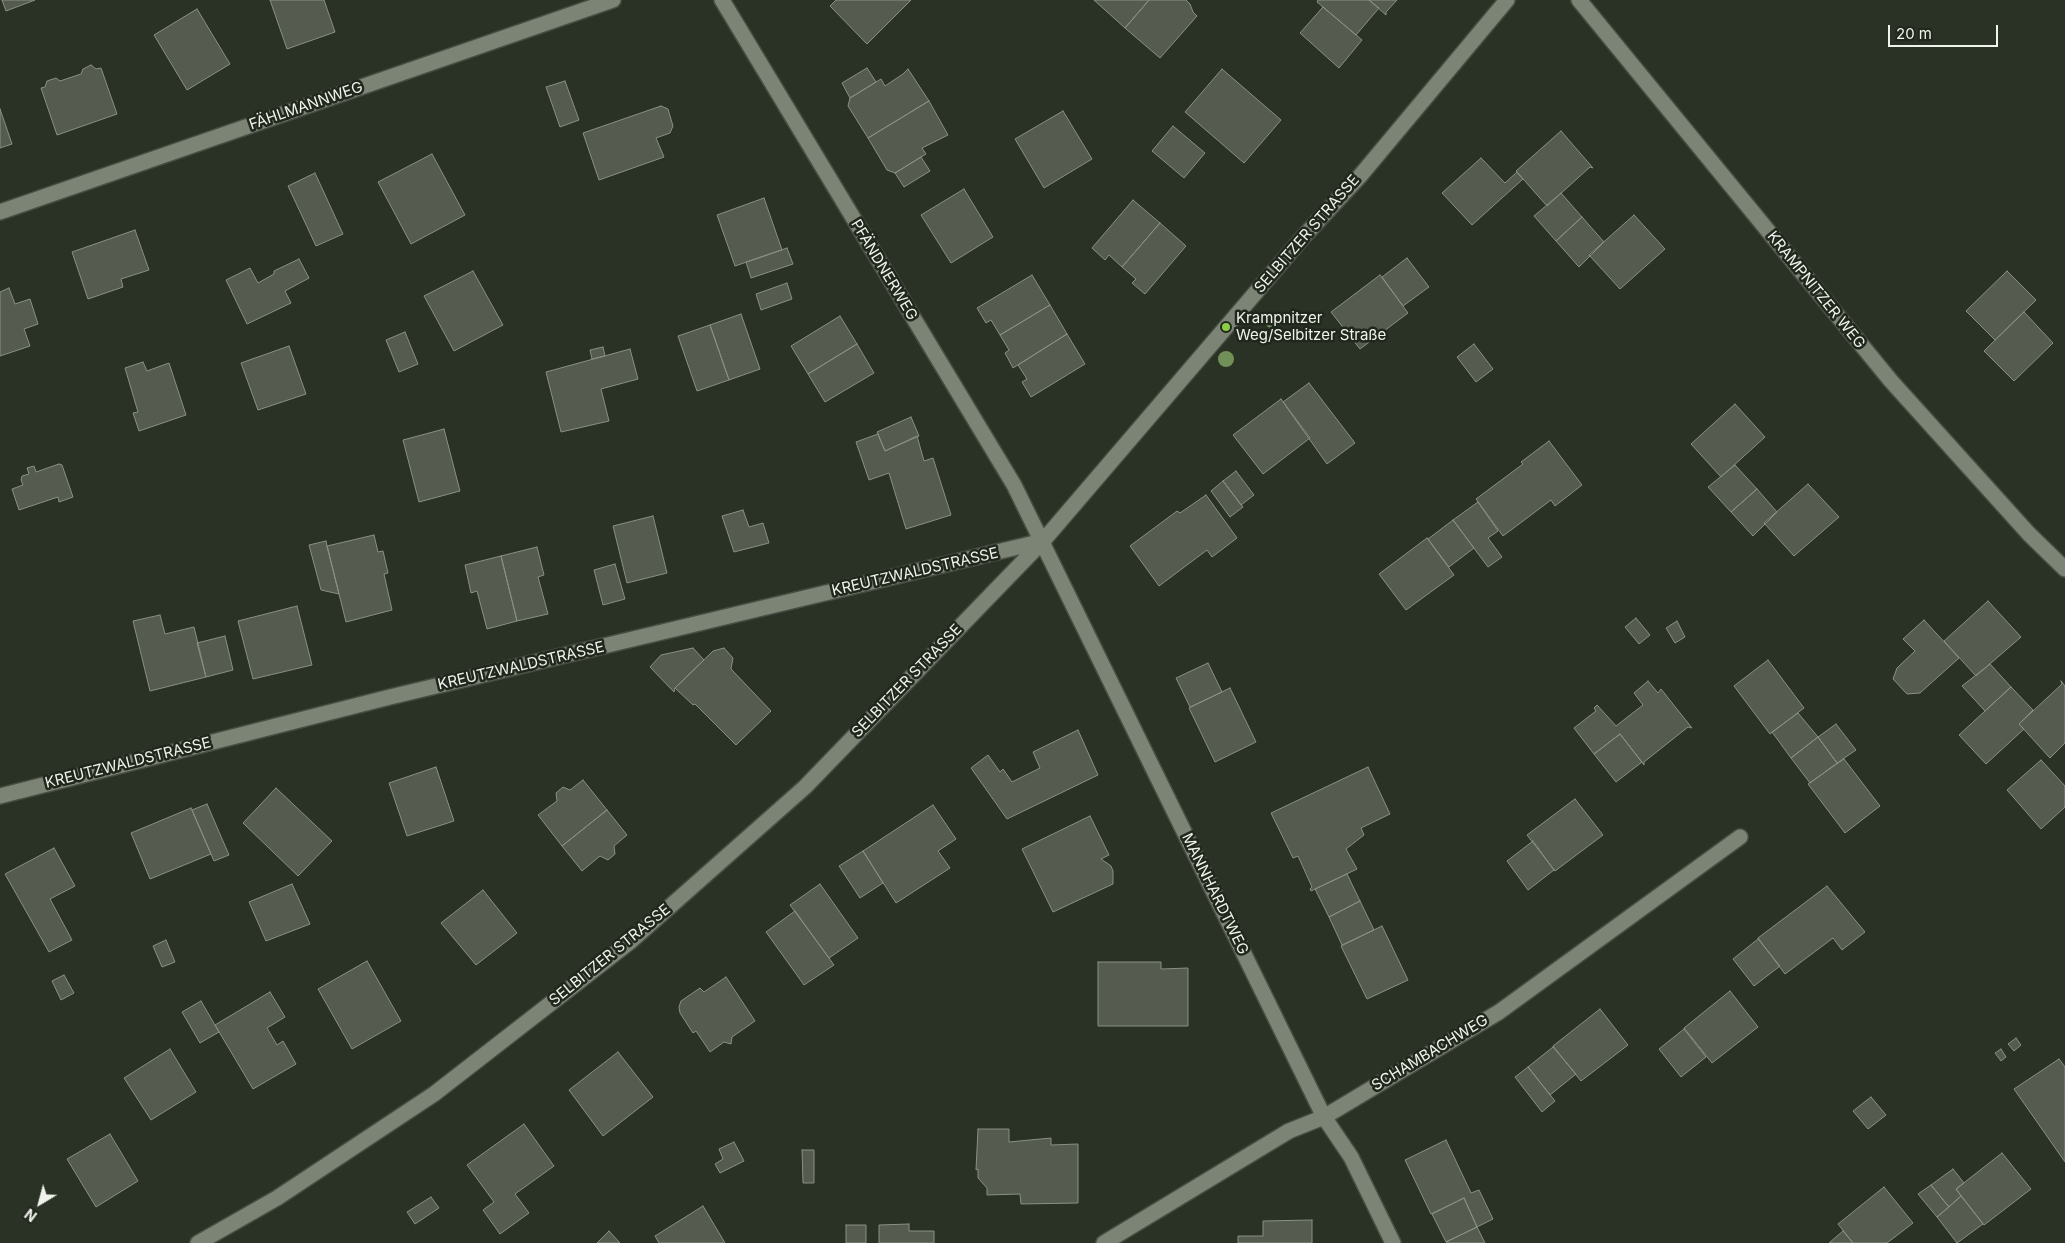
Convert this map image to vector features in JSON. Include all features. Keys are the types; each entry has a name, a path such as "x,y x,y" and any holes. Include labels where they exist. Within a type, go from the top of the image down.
{"street":[{"name":"FÄHLMANNWEG","path":"0,212 613,0"},
{"name":"PFÄNDNERWEG","path":"722,0 1014,485 1043,541"},
{"name":"SELBITZER STRASSE","path":"198,1243 278,1198 434,1094 631,941 804,787 1043,541 1233,319 1360,176 1508,0"},
{"name":"KRAMPNITZER WEG","path":"1579,0 1891,381 2029,534 2065,569"},
{"name":"KREUTZWALDSTRASSE","path":"0,796 390,697 1043,541"},
{"name":"MANNHARDTWEG","path":"1043,541 1324,1117 1351,1157 1392,1243"},
{"name":"SCHAMBACHWEG","path":"1104,1243 1289,1131 1324,1117 1499,1012 1740,837"}],"building":[{"path":"2,0 35,0 6,11"},
{"path":"270,0 324,0 335,32 287,49"},
{"path":"836,0 911,0 867,44 830,6"},
{"path":"1094,0 1149,0 1125,28"},
{"path":"1149,0 1186,0 1197,16 1160,58 1125,28"},
{"path":"1318,0 1369,0 1379,8 1356,35 1317,2"},
{"path":"1369,0 1397,0 1386,12 1386,15"},
{"path":"1323,7 1362,40 1339,68 1300,33"},
{"path":"197,9 230,64 187,90 154,35"},
{"path":"91,65 96,69 101,68 117,114 57,135 41,88 45,87 47,81 56,78 60,81 81,74 83,69"},
{"path":"867,68 876,82 850,98 842,83"},
{"path":"908,69 929,101 868,138 848,106 850,98 881,79 885,86"},
{"path":"1222,69 1281,120 1244,163 1185,112"},
{"path":"565,81 579,120 560,127 546,87"},
{"path":"929,101 948,135 922,148 926,154 895,173 887,170 868,138"},
{"path":"661,106 668,109 673,126 670,133 656,138 664,157 599,180 583,133"},
{"path":"0,109 12,144 0,148"},
{"path":"1063,111 1092,159 1044,188 1015,139"},
{"path":"1173,126 1205,153 1184,178 1152,151"},
{"path":"1561,131 1593,168 1590,167 1547,206 1516,171"},
{"path":"432,154 465,215 411,244 378,182"},
{"path":"921,157 930,171 904,187 895,173"},
{"path":"1481,158 1505,183 1517,172 1523,179 1472,225 1442,193"},
{"path":"315,173 343,234 316,246 288,186"},
{"path":"964,189 993,237 951,263 921,215"},
{"path":"1561,193 1582,217 1556,241 1534,216"},
{"path":"764,198 782,250 735,266 717,215"},
{"path":"1133,200 1160,223 1122,267 1109,255 1105,260 1092,248"},
{"path":"1634,215 1665,249 1620,289 1589,255"},
{"path":"1582,217 1604,242 1579,267 1556,241"},
{"path":"1160,223 1186,246 1145,294 1132,283 1136,279 1122,267"},
{"path":"135,230 149,270 121,279 123,287 88,299 72,252"},
{"path":"787,248 793,264 751,278 746,262"},
{"path":"1407,258 1429,287 1403,306 1382,277"},
{"path":"299,259 309,278 285,291 291,303 247,324 226,280 250,268 258,283 274,274 274,271"},
{"path":"473,271 503,325 454,351 424,296"},
{"path":"2007,271 2036,300 1995,340 1966,311"},
{"path":"1032,275 1050,305 1000,335 991,320 986,323 977,308"},
{"path":"1380,275 1408,313 1360,349 1331,312"},
{"path":"787,283 792,299 761,310 756,294"},
{"path":"9,288 15,304 30,299 38,324 24,329 30,346 0,356 0,292"},
{"path":"1050,305 1067,334 1013,368 1005,353 1009,350 1000,335"},
{"path":"2024,312 2053,343 2014,381 1984,351"},
{"path":"741,314 760,369 729,380 710,325"},
{"path":"840,316 857,344 808,374 791,346"},
{"path":"710,325 729,380 697,391 678,336"},
{"path":"405,332 418,364 399,372 386,340"},
{"path":"1067,334 1085,364 1031,397 1022,382 1027,379 1018,365"},
{"path":"857,344 874,373 825,402 808,374"},
{"path":"1474,344 1493,369 1476,382 1457,357"},
{"path":"289,346 306,394 258,410 241,363"},
{"path":"603,347 605,356 592,359 590,350"},
{"path":"630,349 638,379 601,389 609,421 561,432 546,372"},
{"path":"143,362 147,371 169,363 186,415 139,431 133,413 138,412 125,368"},
{"path":"1309,383 1355,443 1327,464 1283,402"},
{"path":"1281,399 1310,438 1263,474 1233,435"},
{"path":"1735,404 1765,437 1721,477 1691,444"},
{"path":"911,417 919,436 885,451 877,432"},
{"path":"444,429 460,491 419,502 403,440"},
{"path":"878,434 885,451 917,436 924,461 933,458 951,515 906,529 889,473 869,480 856,442"},
{"path":"1549,441 1582,485 1555,506 1551,500 1503,536 1476,499 1523,464 1521,462"},
{"path":"59,464 62,465 73,497 59,502 58,497 19,510 12,489 23,485 22,476 29,474 27,468 34,466 36,472"},
{"path":"1735,465 1757,489 1731,512 1708,487"},
{"path":"1236,471 1254,495 1241,505 1223,481"},
{"path":"1223,481 1243,507 1230,517 1211,491"},
{"path":"1808,484 1839,517 1794,556 1764,523"},
{"path":"1757,489 1777,512 1753,536 1731,512"},
{"path":"1206,495 1237,538 1212,557 1207,550 1159,586 1130,546 1177,511 1180,513"},
{"path":"1478,502 1498,531 1488,538 1502,557 1488,567 1453,520"},
{"path":"743,510 749,527 763,523 769,543 734,552 722,516"},
{"path":"653,516 667,573 627,583 613,526"},
{"path":"1453,520 1474,548 1449,567 1428,539"},
{"path":"374,535 378,552 383,551 388,573 384,574 392,610 346,622 327,546"},
{"path":"1427,538 1454,575 1406,610 1379,574"},
{"path":"326,541 339,594 321,590 309,545"},
{"path":"537,547 544,575 538,577 548,614 517,621 501,556"},
{"path":"501,556 517,621 487,629 477,591 471,593 465,565"},
{"path":"615,564 625,599 603,605 594,570"},
{"path":"1988,601 2021,637 1976,676 1944,641"},
{"path":"297,606 312,665 253,679 238,621"},
{"path":"160,615 165,634 194,627 206,677 150,691 133,621"},
{"path":"1636,618 1650,635 1639,644 1625,627"},
{"path":"1924,620 1959,658 1920,693 1907,694 1893,679 1897,668 1915,651 1903,639"},
{"path":"1677,621 1685,637 1675,643 1666,628"},
{"path":"225,636 233,670 206,677 197,643"},
{"path":"693,648 704,660 675,688 674,692 650,667 661,655"},
{"path":"724,648 733,658 731,669 771,711 736,745 695,704 693,705 675,688 713,651"},
{"path":"1768,660 1804,708 1770,734 1734,686"},
{"path":"1208,663 1222,692 1190,707 1176,678"},
{"path":"1990,664 2011,687 1985,711 1962,686"},
{"path":"1648,681 1658,693 1661,689 1692,728 1688,727 1644,762 1644,765 1620,734 1594,754 1574,728 1596,711 1594,708 1597,705 1616,726 1643,705 1634,693"},
{"path":"2061,681 2065,686 2065,743 2050,758 2019,724 2062,684"},
{"path":"2011,687 2033,710 2019,724 2024,729 1986,764 1959,735"},
{"path":"1230,688 1256,742 1215,762 1189,708"},
{"path":"1798,713 1818,737 1791,758 1772,732"},
{"path":"1836,724 1856,750 1837,763 1818,737"},
{"path":"1078,730 1098,775 1007,819 971,768 988,755 1000,772 1003,769 1012,782 1040,768 1033,752"},
{"path":"1620,734 1642,762 1616,782 1594,754"},
{"path":"1818,737 1837,763 1810,783 1791,758"},
{"path":"1844,759 1880,806 1845,833 1808,784"},
{"path":"2041,760 2065,786 2065,807 2041,829 2007,790"},
{"path":"436,767 454,821 407,836 389,783"},
{"path":"1368,767 1390,814 1361,828 1364,835 1346,849 1357,869 1311,891 1312,887 1298,856 1293,858 1271,813"},
{"path":"583,780 607,810 562,846 538,815 557,801 556,793 563,787 570,790"},
{"path":"276,788 332,841 298,876 243,823"},
{"path":"1575,799 1603,835 1555,871 1527,835"},
{"path":"207,804 229,855 214,861 192,810"},
{"path":"933,805 956,839 938,851 950,868 896,903 863,851"},
{"path":"191,808 211,854 150,879 131,833"},
{"path":"607,810 627,835 614,846 615,854 608,860 600,856 582,871 562,846"},
{"path":"1090,816 1109,855 1101,859 1111,866 1113,884 1053,912 1022,849"},
{"path":"1533,841 1554,870 1528,890 1507,861"},
{"path":"54,848 75,886 50,899 72,940 49,952 5,874"},
{"path":"863,851 883,883 860,898 839,866"},
{"path":"1347,874 1360,901 1329,917 1315,889"},
{"path":"292,884 310,924 266,941 249,902"},
{"path":"820,884 858,938 829,958 790,905"},
{"path":"1827,886 1865,932 1842,950 1833,938 1785,974 1758,938"},
{"path":"483,890 517,933 476,965 441,923"},
{"path":"1360,901 1374,930 1342,945 1329,917"},
{"path":"795,911 834,965 804,985 766,932"},
{"path":"1382,926 1408,980 1367,999 1341,946"},
{"path":"1758,939 1780,966 1754,986 1733,959"},
{"path":"166,940 175,962 162,967 153,946"},
{"path":"367,961 401,1021 352,1049 318,989"},
{"path":"1098,962 1161,962 1161,969 1188,968 1188,1026 1098,1026"},
{"path":"64,975 74,993 61,1000 52,981"},
{"path":"726,977 755,1021 732,1037 731,1044 724,1042 710,1052 696,1031 693,1033 680,1013 679,1007 681,1001 700,988 704,992"},
{"path":"1730,991 1758,1027 1712,1063 1684,1028"},
{"path":"270,992 285,1017 267,1028 277,1045 283,1041 296,1064 253,1089 215,1025"},
{"path":"201,1001 219,1032 200,1043 182,1012"},
{"path":"1600,1009 1628,1045 1581,1081 1553,1046"},
{"path":"1684,1029 1706,1057 1681,1077 1659,1049"},
{"path":"2016,1038 2021,1045 2014,1051 2008,1044"},
{"path":"1553,1047 1576,1074 1550,1095 1528,1067"},
{"path":"170,1049 196,1092 151,1120 124,1078"},
{"path":"2001,1049 2006,1057 2001,1061 1995,1053"},
{"path":"618,1052 653,1097 603,1136 569,1090"},
{"path":"2059,1059 2065,1067 2065,1162 2014,1089"},
{"path":"1528,1067 1555,1101 1542,1112 1515,1077"},
{"path":"1871,1097 1886,1115 1868,1129 1853,1111"},
{"path":"524,1124 554,1166 515,1194 529,1213 500,1234 483,1210 494,1202 467,1165"},
{"path":"978,1129 1009,1129 1009,1142 1051,1138 1051,1145 1078,1144 1078,1203 1021,1204 1020,1194 987,1195 987,1188 978,1178 978,1169 976,1170"},
{"path":"110,1134 138,1181 96,1207 67,1159"},
{"path":"1446,1140 1471,1193 1479,1190 1493,1219 1477,1227 1464,1198 1431,1214 1405,1160"},
{"path":"734,1142 744,1161 720,1173 715,1164 723,1159 719,1149"},
{"path":"802,1150 814,1150 814,1183 803,1183"},
{"path":"2002,1153 2031,1189 1984,1225 1956,1189"},
{"path":"1953,1169 1964,1183 1956,1189 1961,1196 1949,1207 1931,1185"},
{"path":"1931,1185 1949,1207 1937,1217 1918,1194"},
{"path":"1884,1187 1913,1223 1887,1243 1853,1243 1838,1224"},
{"path":"1961,1196 1983,1224 1957,1243 1937,1217"},
{"path":"431,1197 439,1208 415,1224 407,1212"},
{"path":"1464,1198 1477,1227 1446,1242 1432,1214"},
{"path":"703,1206 725,1243 659,1243 655,1236"},
{"path":"1312,1220 1312,1243 1238,1243 1238,1236 1263,1236 1263,1221"},
{"path":"909,1224 909,1231 934,1231 934,1243 879,1243 879,1225"},
{"path":"846,1225 866,1225 866,1243 846,1243"},
{"path":"1477,1227 1485,1243 1446,1242"},
{"path":"609,1231 620,1243 597,1243"},
{"path":"1843,1231 1853,1243 1829,1243"}],"place":[{"name":"Krampnitzer Weg/Selbitzer Straße","path":"1226,327"}]}
